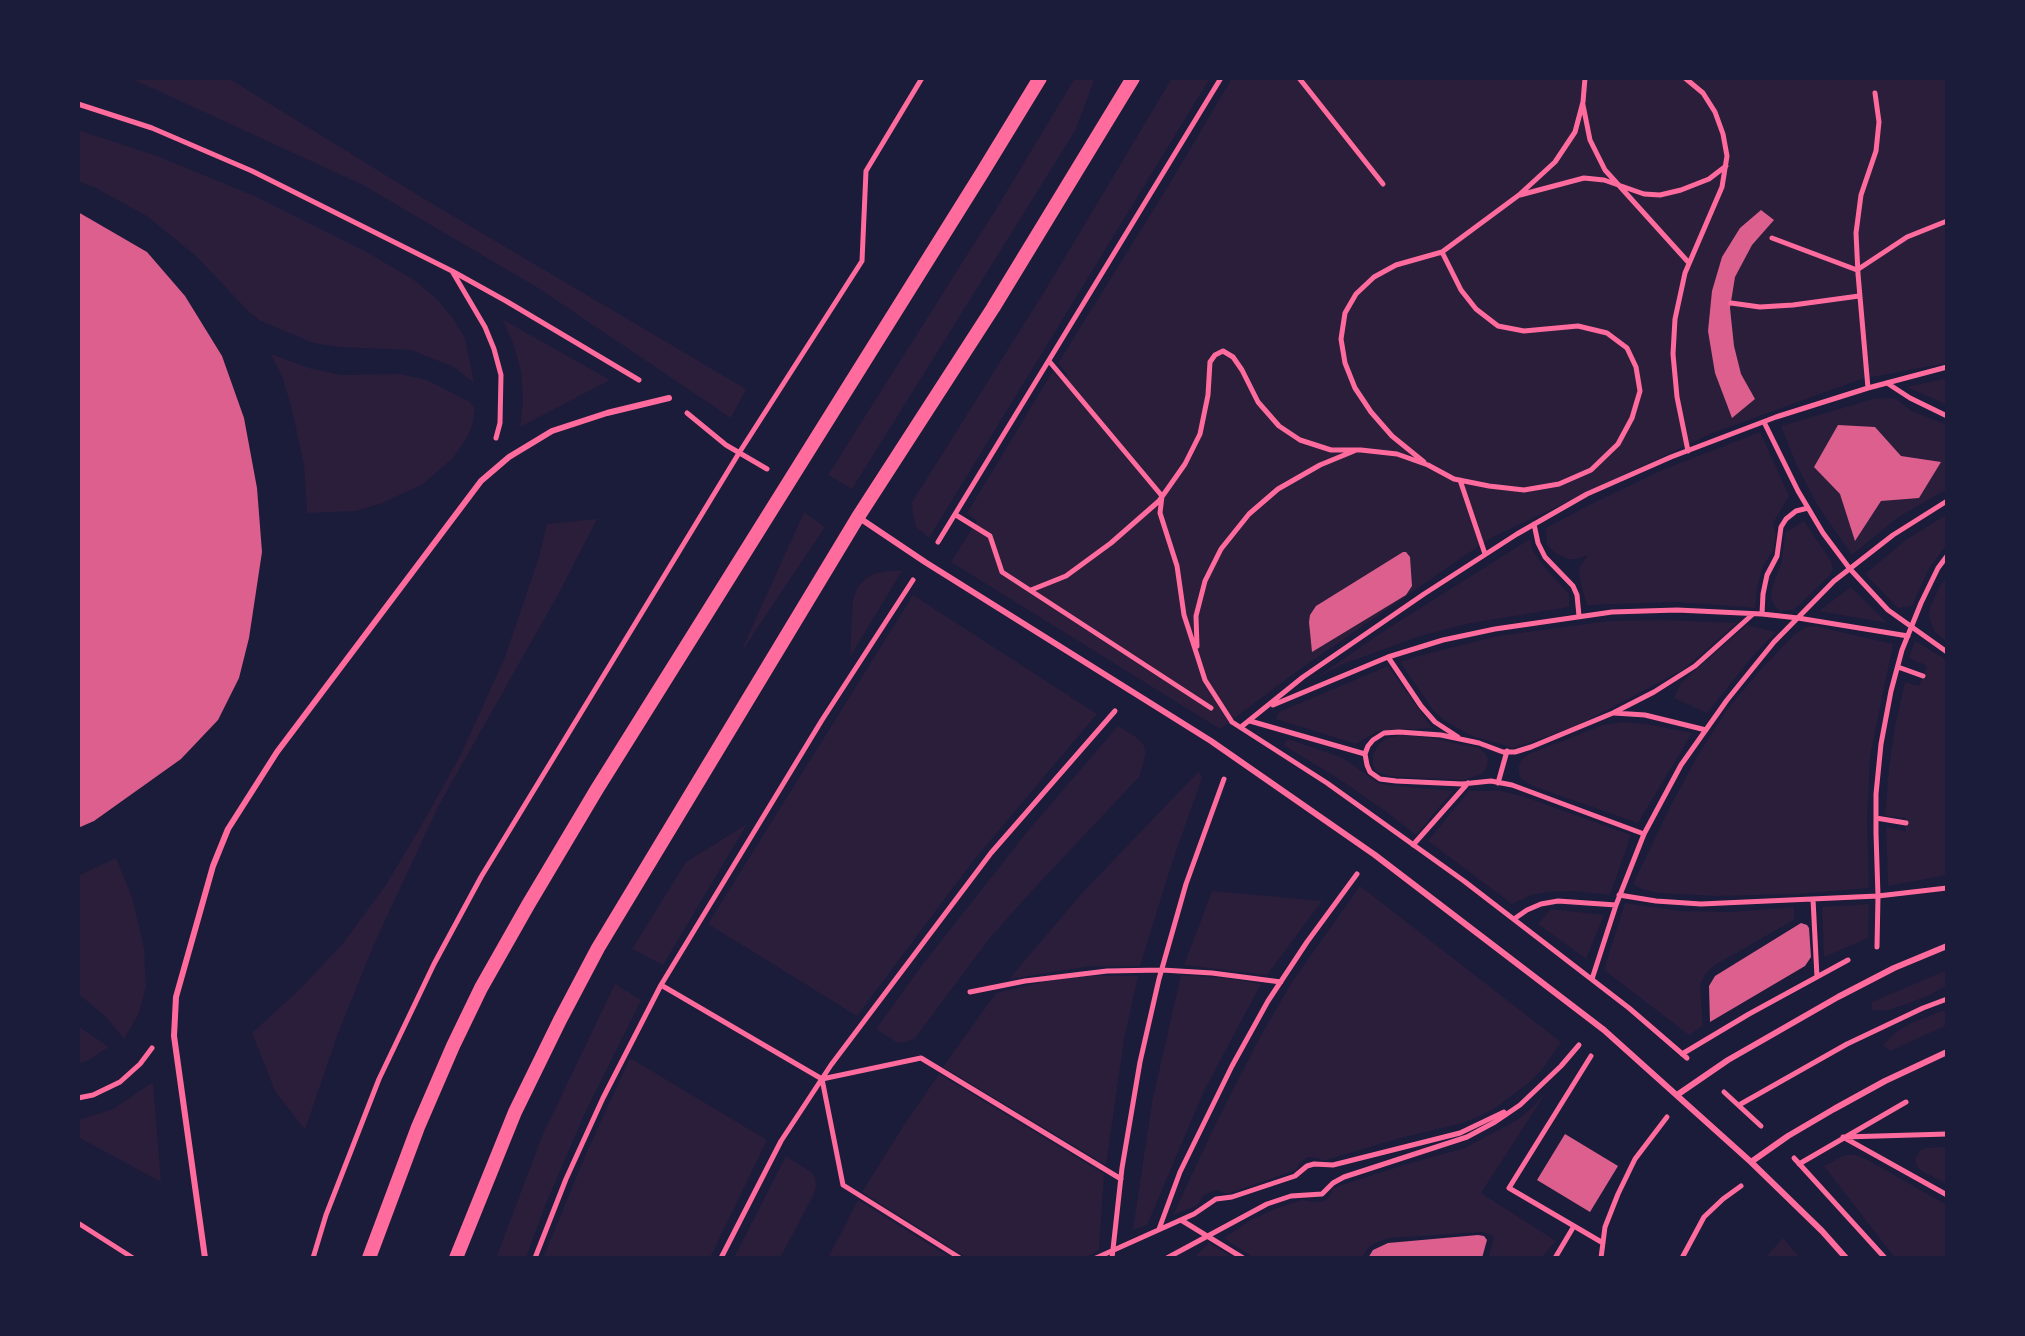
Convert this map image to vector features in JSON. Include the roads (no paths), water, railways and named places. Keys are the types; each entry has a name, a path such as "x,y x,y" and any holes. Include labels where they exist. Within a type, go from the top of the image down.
{"street":[{"path":"369,1258 418,1127 453,1046 481,988 528,905 1040,78"},
{"path":"456,1258 515,1112 598,948 858,517 993,308 1133,78"}],"lane":[{"path":"205,1258 174,1036 176,997 213,866 228,829 277,752 481,481 509,457 552,431 669,398"},
{"path":"858,517 1211,741 1375,855 1604,1030 1751,1162 1846,1258"},
{"path":"1677,1095 1728,1060 1838,997 1894,968 1947,946"},
{"path":"1751,1162 1834,1109 1947,1052"}]}
